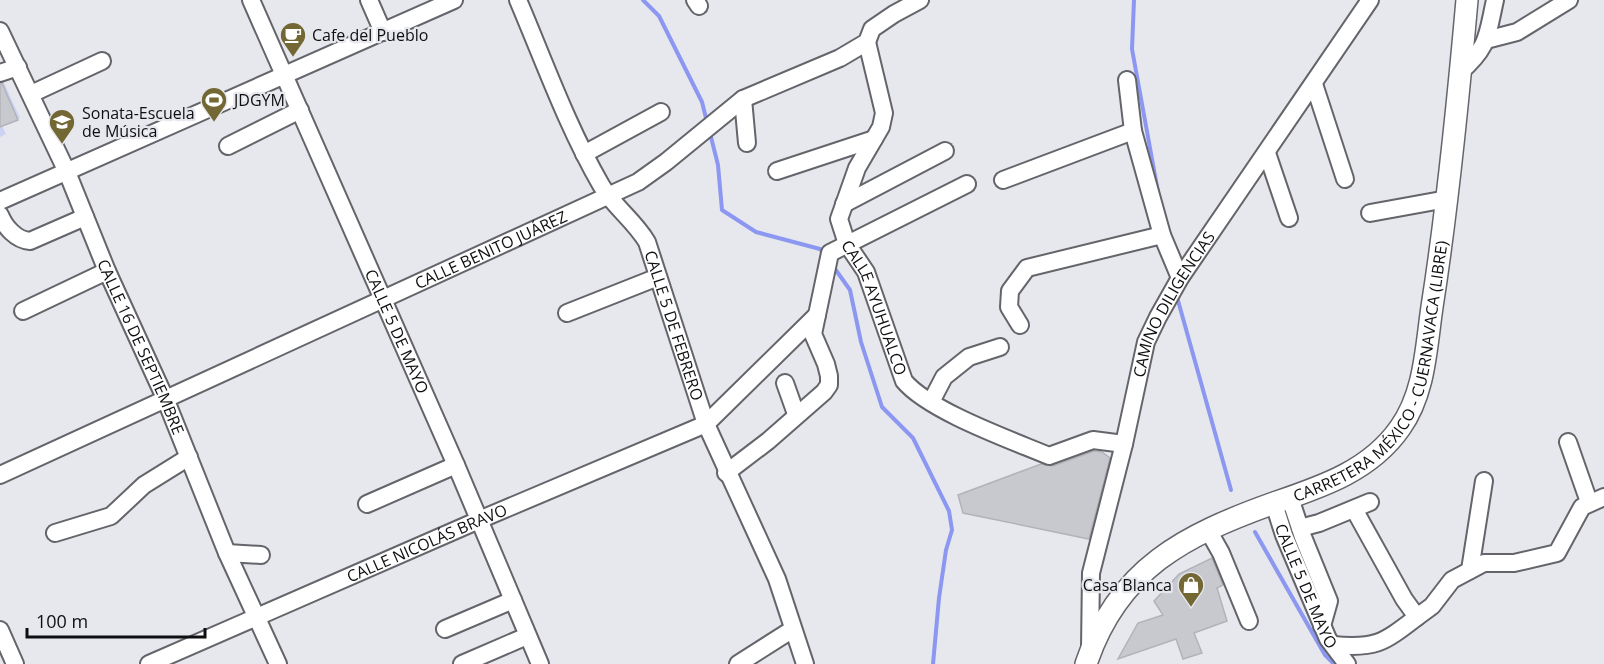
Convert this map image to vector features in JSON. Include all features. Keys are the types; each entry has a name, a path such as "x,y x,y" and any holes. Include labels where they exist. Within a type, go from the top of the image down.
{"main road":[{"name":"CARRETERA MÉXICO - CUERNAVACA (LIBRE)","path":"1088,658 1115,604 1138,577 1176,546 1208,530 1347,475 1392,439 1409,414 1420,383 1447,199 1467,0"}],"street":[{"name":"CALLE 5 DE MAYO","path":"251,0 456,465 540,664"},
{"path":"369,0 383,32"},
{"path":"0,201 454,0"},
{"name":"CALLE 5 DE FEBRERO","path":"518,0 584,154 608,197 642,233 647,242 705,424 764,548 787,605 805,664"},
{"name":"CALLE BENITO JUÁREZ","path":"0,475 638,182 743,99 840,58 867,42 872,29 920,0"},
{"name":"CAMINO DILIGENCIAS","path":"1088,658 1091,573 1124,444 1146,342 1179,276 1267,153 1370,0"},
{"path":"1459,73 1476,58 1486,40 1495,0"},
{"path":"1486,40 1517,32 1569,0"},
{"name":"CALLE 16 DE SEPTIEMBRE","path":"0,31 67,172 107,271 165,398 227,553 278,664"},
{"name":"CALLE AYUHUALCO","path":"867,42 884,113 881,127 857,168 839,219 847,244 866,272 904,381 912,390 931,402 979,426 1049,456 1093,440 1124,444"},
{"path":"31,94 102,61"},
{"path":"0,73 18,67"},
{"path":"1127,81 1133,131 1162,236 1179,276"},
{"path":"1314,84 1345,179"},
{"path":"743,99 747,143"},
{"path":"228,146 300,110"},
{"path":"584,154 661,112"},
{"path":"1003,180 1133,131"},
{"path":"777,171 874,139"},
{"path":"844,204 945,151"},
{"path":"1267,153 1289,218"},
{"path":"726,472 768,441 829,385 826,364 813,334 830,253 967,184"},
{"path":"1370,213 1447,199"},
{"path":"0,215 6,227 22,239 30,241 85,217"},
{"path":"1020,325 1008,307 1010,291 1027,268 1162,236"},
{"path":"23,311 107,271"},
{"path":"567,313 658,276"},
{"path":"705,424 817,315"},
{"path":"931,402 944,377 969,357 1000,347"},
{"path":"785,383 796,414"},
{"name":"CALLE NICOLÁS BRAVO","path":"149,664 478,520 705,424"},
{"path":"1333,645 1359,648 1386,641 1432,606 1452,580 1484,563 1514,563 1557,552 1582,507 1596,500 1568,442"},
{"path":"55,533 111,516 144,485 189,457"},
{"path":"367,504 456,465"},
{"path":"1470,570 1484,481"},
{"name":"CALLE 5 DE MAYO","path":"1282,501 1284,535 1322,626 1347,664"},
{"path":"1282,501 1300,528 1329,601 1322,626"},
{"path":"1300,528 1370,502"},
{"path":"1354,509 1404,599 1417,617"},
{"path":"1208,530 1221,553 1249,621"},
{"path":"227,553 261,555"},
{"path":"445,629 513,600"},
{"path":"738,664 793,629"},
{"path":"0,630 15,664"},
{"path":"462,664 528,636"}],"shaded area":[{"path":"0,74 20,118 2,126 6,134 0,137"}],"building":[{"path":"0,83 18,120 0,127"},
{"path":"1094,451 1102,452 1110,458 1089,539 963,513 958,495 1041,464 1053,466"},
{"name":"Casa Blanca","path":"1212,558 1223,585 1217,588 1227,621 1194,633 1202,653 1183,659 1176,639 1118,659 1138,623 1163,615 1154,601 1179,574"}],"waterway":[{"path":"643,0 659,16 702,102 707,122"},
{"path":"1134,0 1132,49 1158,192"},
{"path":"710,133 718,165 722,210 756,232 820,249 825,255"},
{"path":"833,266 850,290 861,342 882,407 913,438 949,511 952,530 946,550 939,598 933,664"},
{"path":"1177,297 1231,490"},
{"path":"1255,532 1325,655 1334,664"}],"place":[{"name":"Cafe del Pueblo","path":"293,58"},
{"name":"JDGYM","path":"214,123"},
{"name":"Sonata-Escuela de Música","path":"62,145"},
{"name":"Casa Blanca","path":"1191,608"}]}
